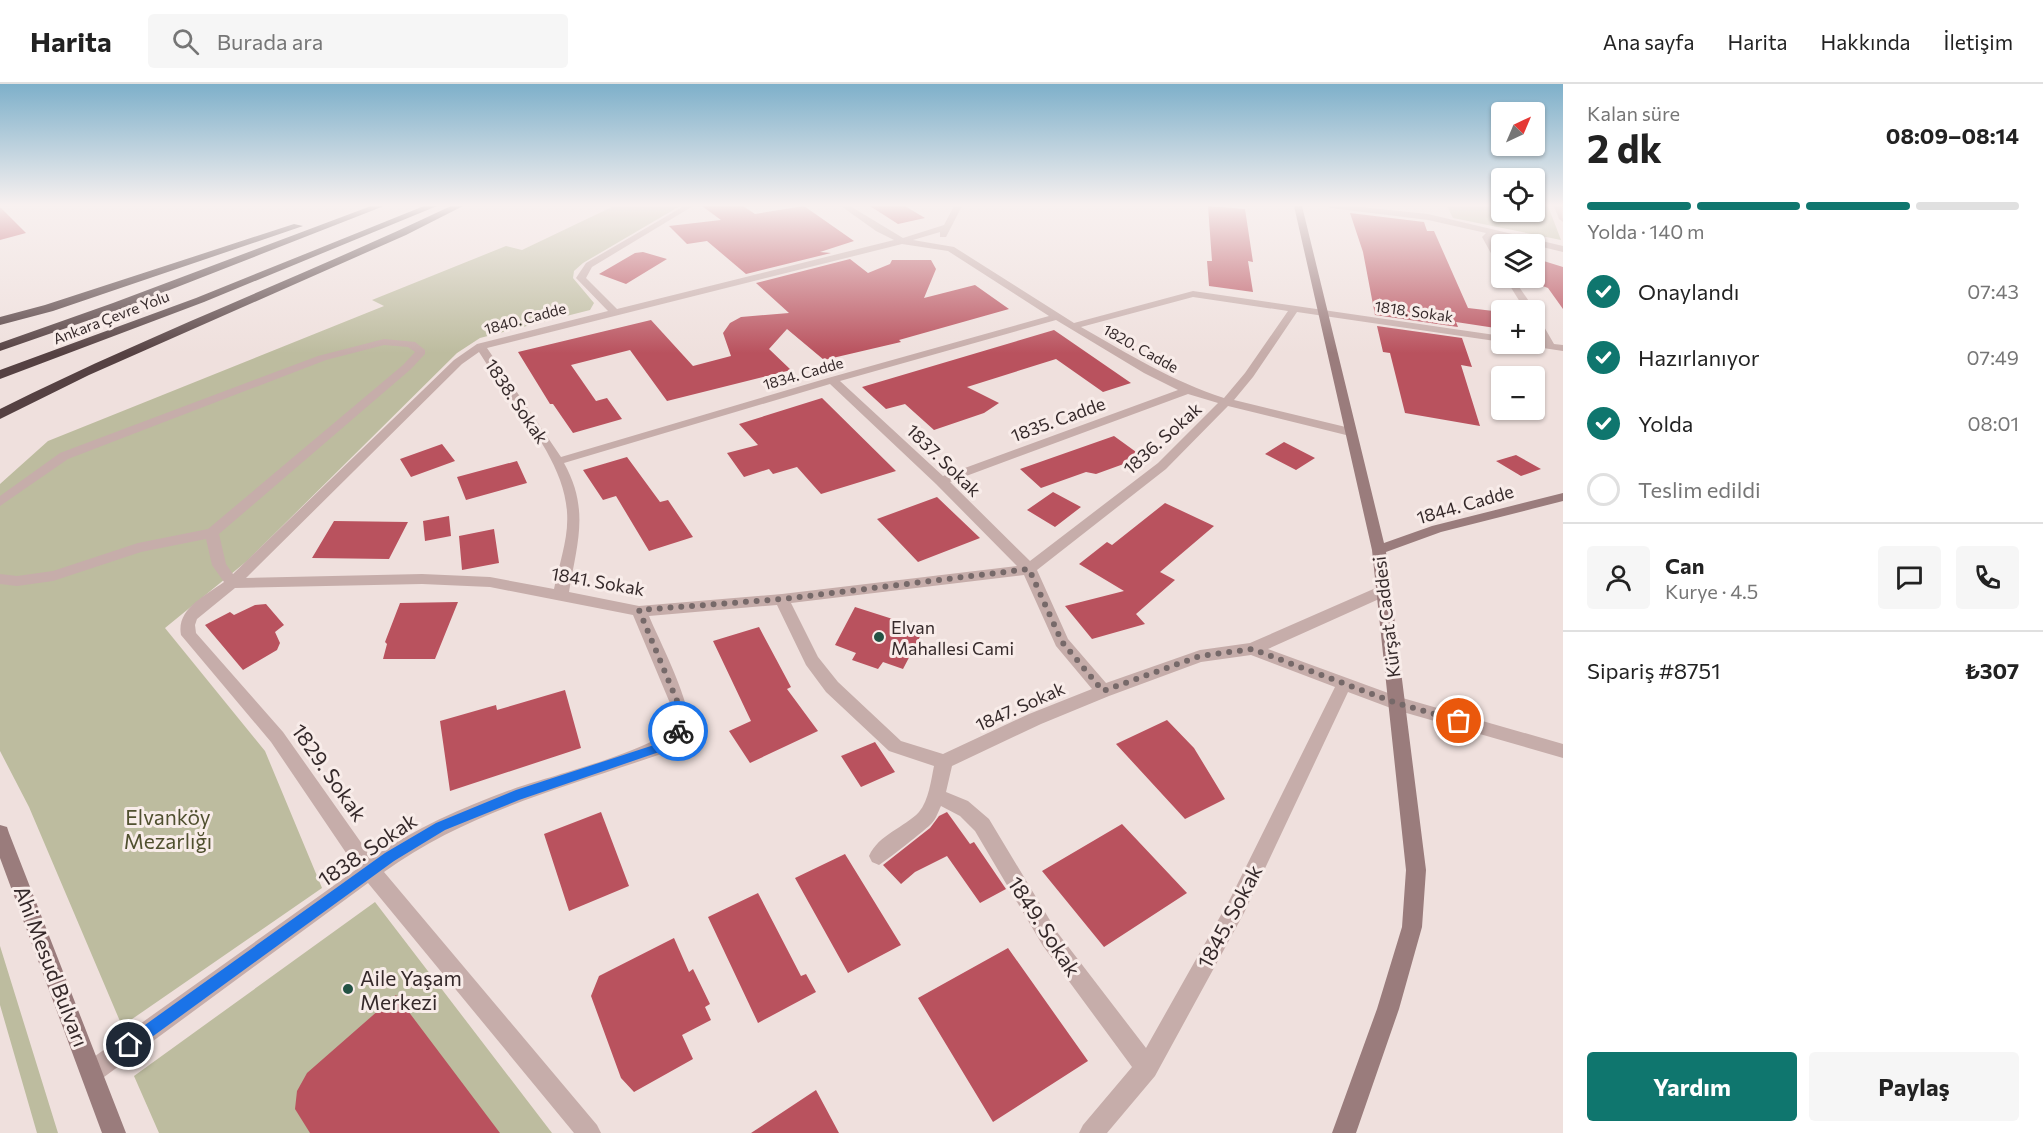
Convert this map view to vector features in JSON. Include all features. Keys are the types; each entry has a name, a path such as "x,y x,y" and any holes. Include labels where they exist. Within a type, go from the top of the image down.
{"highway":[{"path":"0,321 210,255"},
{"name":"Ankara Çevre Yolu","path":"0,347 117,306 251,255"},
{"name":"Ankara Çevre Yolu","path":"0,375 200,300 311,255"},
{"path":"0,415 84,372 352,255"}],"main road":[{"name":"Kürşat Caddesi","path":"1309,255 1379,550 1416,870 1412,927 1388,1009 1344,1133"},
{"name":"1844. Cadde","path":"1379,550 1437,529 1563,497"},
{"name":"Ahi Mesud Bulvarı","path":"0,833 114,1133"}],"street":[{"path":"605,255 583,272 581,278 613,311"},
{"name":"1840. Cadde","path":"189,635 187,625 190,616 232,583 458,362 481,346 613,311 844,255"},
{"name":"1820. Cadde","path":"961,255 1148,372 1188,390 1226,402 1350,432"},
{"path":"1074,327 1194,294 1322,313"},
{"name":"1836. Sokak","path":"1029,569 1162,466 1226,402 1249,375 1294,309"},
{"name":"1818. Sokak","path":"1322,313 1491,337"},
{"name":"1834. Cadde","path":"558,461 832,380 1057,317"},
{"path":"1545,337 1550,346"},
{"path":"0,502 64,456 322,358 384,342 411,344 421,352 407,367 213,533 138,548 53,576 17,581 0,579"},
{"path":"1545,345 1563,348"},
{"name":"1838. Sokak","path":"481,346 492,366 558,461 571,490 574,512 561,594"},
{"name":"1837. Sokak","path":"832,380 941,481 1029,569"},
{"name":"1835. Cadde","path":"941,481 1188,390"},
{"path":"213,533 219,565 232,583"},
{"path":"1029,569 1062,642 1103,691"},
{"name":"1841. Sokak","path":"232,583 422,579 490,582 639,610 783,599 1029,569"},
{"name":"1847. Sokak","path":"944,762 1035,719 1103,691 1200,656 1252,649 1383,591"},
{"path":"783,599 812,661 832,687 895,746 944,762 936,797 926,817 892,842 879,856"},
{"name":"1838. Sokak","path":"92,1072 389,857 441,826 516,795 658,748 674,737 682,724 680,708 639,610"},
{"name":"1829. Sokak","path":"189,635 277,737 371,872 589,1133"},
{"path":"1252,649 1396,703 1563,751"},
{"name":"1845. Sokak","path":"1091,1133 1147,1068 1237,906 1344,684"},
{"name":"1849. Sokak","path":"936,797 957,802 982,825 1050,939 1147,1068"}],"green space":[{"name":"Elvanköy Mezarlığı","path":"484,255 597,255 574,271 573,278 594,303 590,310 480,338 457,353 247,561 165,628 265,751 322,888 122,1026 29,807 0,751 0,484 48,441 384,306 372,300"},
{"name":"Aile Yaşam Merkezi","path":"375,902 552,1133 159,1133 134,1076"},
{"path":"0,946 58,1133 37,1133 0,1005"}],"building":[{"path":"632,255 653,255 667,259 626,284 599,274"},
{"path":"723,255 823,255 746,274"},
{"path":"1212,255 1252,255 1253,262 1248,261 1253,292 1209,286 1207,261 1212,261"},
{"path":"1364,255 1445,255 1468,308 1491,311 1491,327 1456,322 1458,327 1375,315"},
{"path":"850,259 868,273 890,264 892,260 931,260 936,269 924,298 975,285 1009,309 899,340 901,342 824,360 787,329 769,349 791,370 667,401 630,350 571,365 596,401 607,398 622,419 573,433 553,404 550,404 518,352 651,320 693,366 731,356 723,333 730,323 741,317 789,313 756,283"},
{"path":"1545,261 1563,267 1563,309 1545,287"},
{"path":"1377,326 1462,338 1472,367 1461,365 1480,426 1405,413 1390,353 1383,352"},
{"path":"1054,330 1131,383 1103,392 1056,359 967,387 999,403 984,413 934,430 905,404 886,409 862,387"},
{"path":"822,398 896,471 821,494 797,467 773,474 769,469 744,477 727,453 758,445 739,424"},
{"path":"1114,436 1143,457 1096,474 1086,472 1041,488 1020,469"},
{"path":"1284,442 1315,458 1296,470 1265,454"},
{"path":"442,444 455,461 411,477 400,459"},
{"path":"1516,455 1541,469 1521,476 1496,461"},
{"path":"627,457 660,502 668,500 693,537 649,551 616,496 603,500 583,470"},
{"path":"517,461 527,483 466,500 457,477"},
{"path":"1053,492 1081,507 1055,527 1027,510"},
{"path":"937,497 980,538 918,562 877,519"},
{"path":"1165,503 1214,526 1160,572 1175,580 1136,614 1145,624 1092,639 1065,606 1124,591 1079,564 1107,542 1112,545"},
{"path":"449,516 451,536 425,541 423,521"},
{"path":"334,521 408,522 389,559 312,558"},
{"path":"494,529 499,563 462,570 459,536"},
{"path":"458,602 435,659 383,659 387,644 385,642 400,603"},
{"path":"266,604 284,625 275,632 280,643 277,650 243,670 205,625 230,612 234,615 255,605"},
{"name":"Elvan Mahallesi Cami","path":"855,607 924,629 903,669 883,662 878,669 852,660 856,653 835,645"},
{"path":"759,627 791,687 787,689 818,731 750,763 729,731 751,721 713,641"},
{"path":"565,690 581,748 450,791 440,721 496,705 497,710"},
{"path":"1167,720 1194,748 1225,799 1185,819 1116,744"},
{"path":"875,742 895,772 861,787 841,756"},
{"path":"601,812 629,886 569,911 544,834"},
{"path":"947,812 970,844 974,842 1006,889 980,903 947,856 915,872 901,884 883,865 930,828 939,816"},
{"path":"1122,824 1187,893 1104,947 1042,871"},
{"path":"845,854 901,945 848,973 795,878"},
{"path":"758,893 801,976 806,974 816,992 758,1023 708,917"},
{"path":"674,938 689,972 693,969 710,1004 705,1007 711,1020 682,1035 693,1059 634,1092 621,1078 591,996 599,976"},
{"path":"1008,948 1088,1061 993,1122 918,998"},
{"path":"396,995 500,1133 310,1133 295,1109 297,1091 307,1073"},
{"path":"816,1090 839,1133 751,1133"}],"way so far":[{"path":"678,731 682,724 680,708 639,610 783,599 1029,569 1046,611 1062,642 1103,691 1200,656 1252,649 1396,703 1459,721"}],"place":[{"name":"Elvan Mahallesi Cami","path":"879,637"},
{"name":"Aile Yaşam Merkezi","path":"348,989"}],"route":[{"path":"129,1045 389,857 441,826 516,795 658,748 674,737 678,731"}]}
